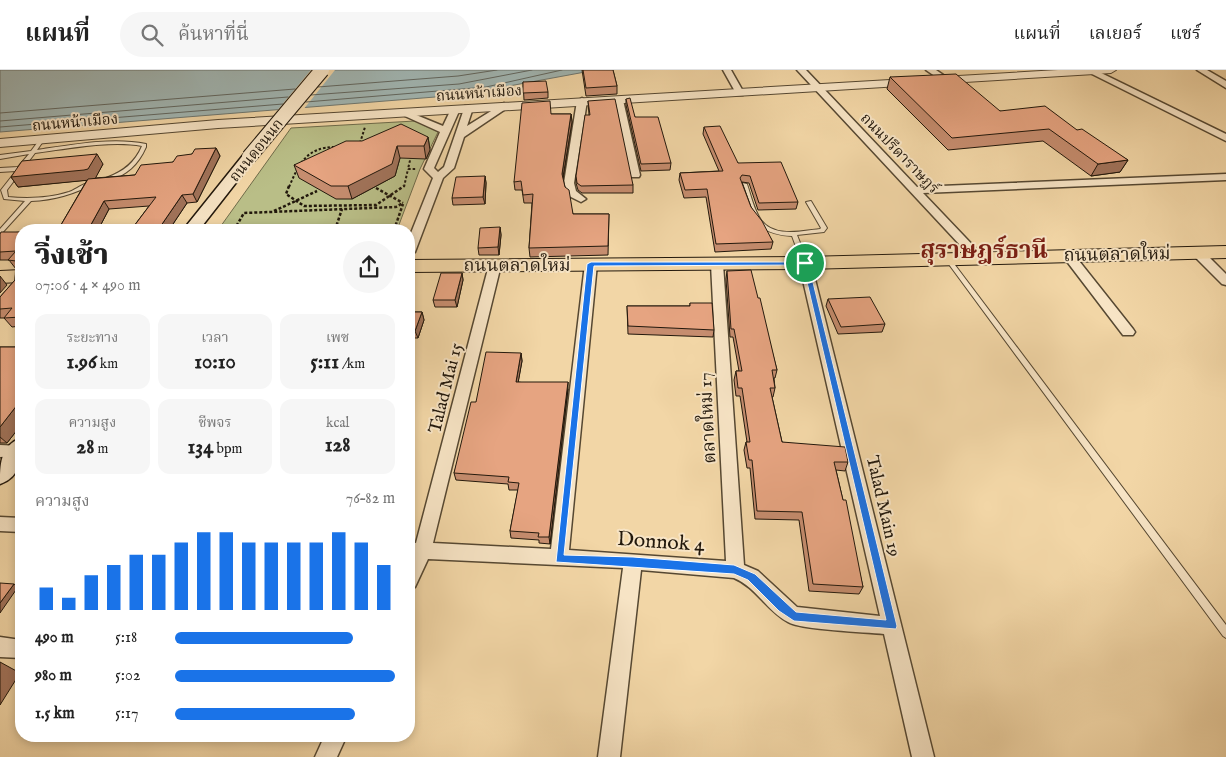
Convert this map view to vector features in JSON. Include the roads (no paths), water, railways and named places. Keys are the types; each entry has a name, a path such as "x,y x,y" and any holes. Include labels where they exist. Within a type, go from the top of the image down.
{"main road":[{"name":"ถนนดอนนก","path":"196,224 322,70"},
{"name":"ถนนตลาดใหม่","path":"415,266 805,263 1226,252"},
{"path":"0,475 15,450"}],"street":[{"path":"727,70 740,93"},
{"name":"ถนนปรีดาราษฎร์","path":"802,70 978,257"},
{"path":"930,70 948,81"},
{"name":"ถนนหน้าเมือง","path":"0,143 401,112 818,89 1111,70"},
{"path":"1201,70 1226,86"},
{"path":"1090,71 1226,138"},
{"path":"618,100 635,175"},
{"path":"581,199 571,193 569,183 582,101"},
{"path":"459,136 504,106"},
{"path":"415,236 438,177 449,168 468,108"},
{"path":"438,177 430,169 455,109"},
{"path":"401,112 446,131"},
{"path":"914,190 1226,177"},
{"path":"1197,252 1226,281"},
{"path":"1068,255 1128,332"},
{"name":"Talad Main 19","path":"805,263 923,757"},
{"path":"559,559 591,264"},
{"name":"ตลาดใหม่ 17","path":"718,264 734,570"},
{"name":"Talad Mai 15","path":"416,550 495,265"},
{"path":"0,524 15,525"},
{"name":"Donnok 4","path":"416,550 559,559 633,561 734,570 752,577 783,608 794,616 892,626"},
{"path":"608,757 633,561"},
{"path":"0,647 15,648"},
{"path":"326,757 333,742"}],"lane":[{"path":"120,144 126,132"},
{"path":"0,156 30,153 120,144 138,143 144,147 132,167 125,173 86,185 68,194 30,199 11,198 4,195 4,190 19,168 30,153 42,140"},
{"path":"0,170 19,168"},
{"path":"744,184 756,216 764,229 778,234 822,231 824,228 809,202"},
{"path":"0,232 30,199"},
{"path":"794,234 805,263"},
{"path":"0,236 7,236"},
{"path":"947,258 1226,633"}],"water":[{"path":"0,70 596,70 460,95 0,132"}],"district":[{"name":"สุราษฎร์ธานี","path":"984,250"}]}
